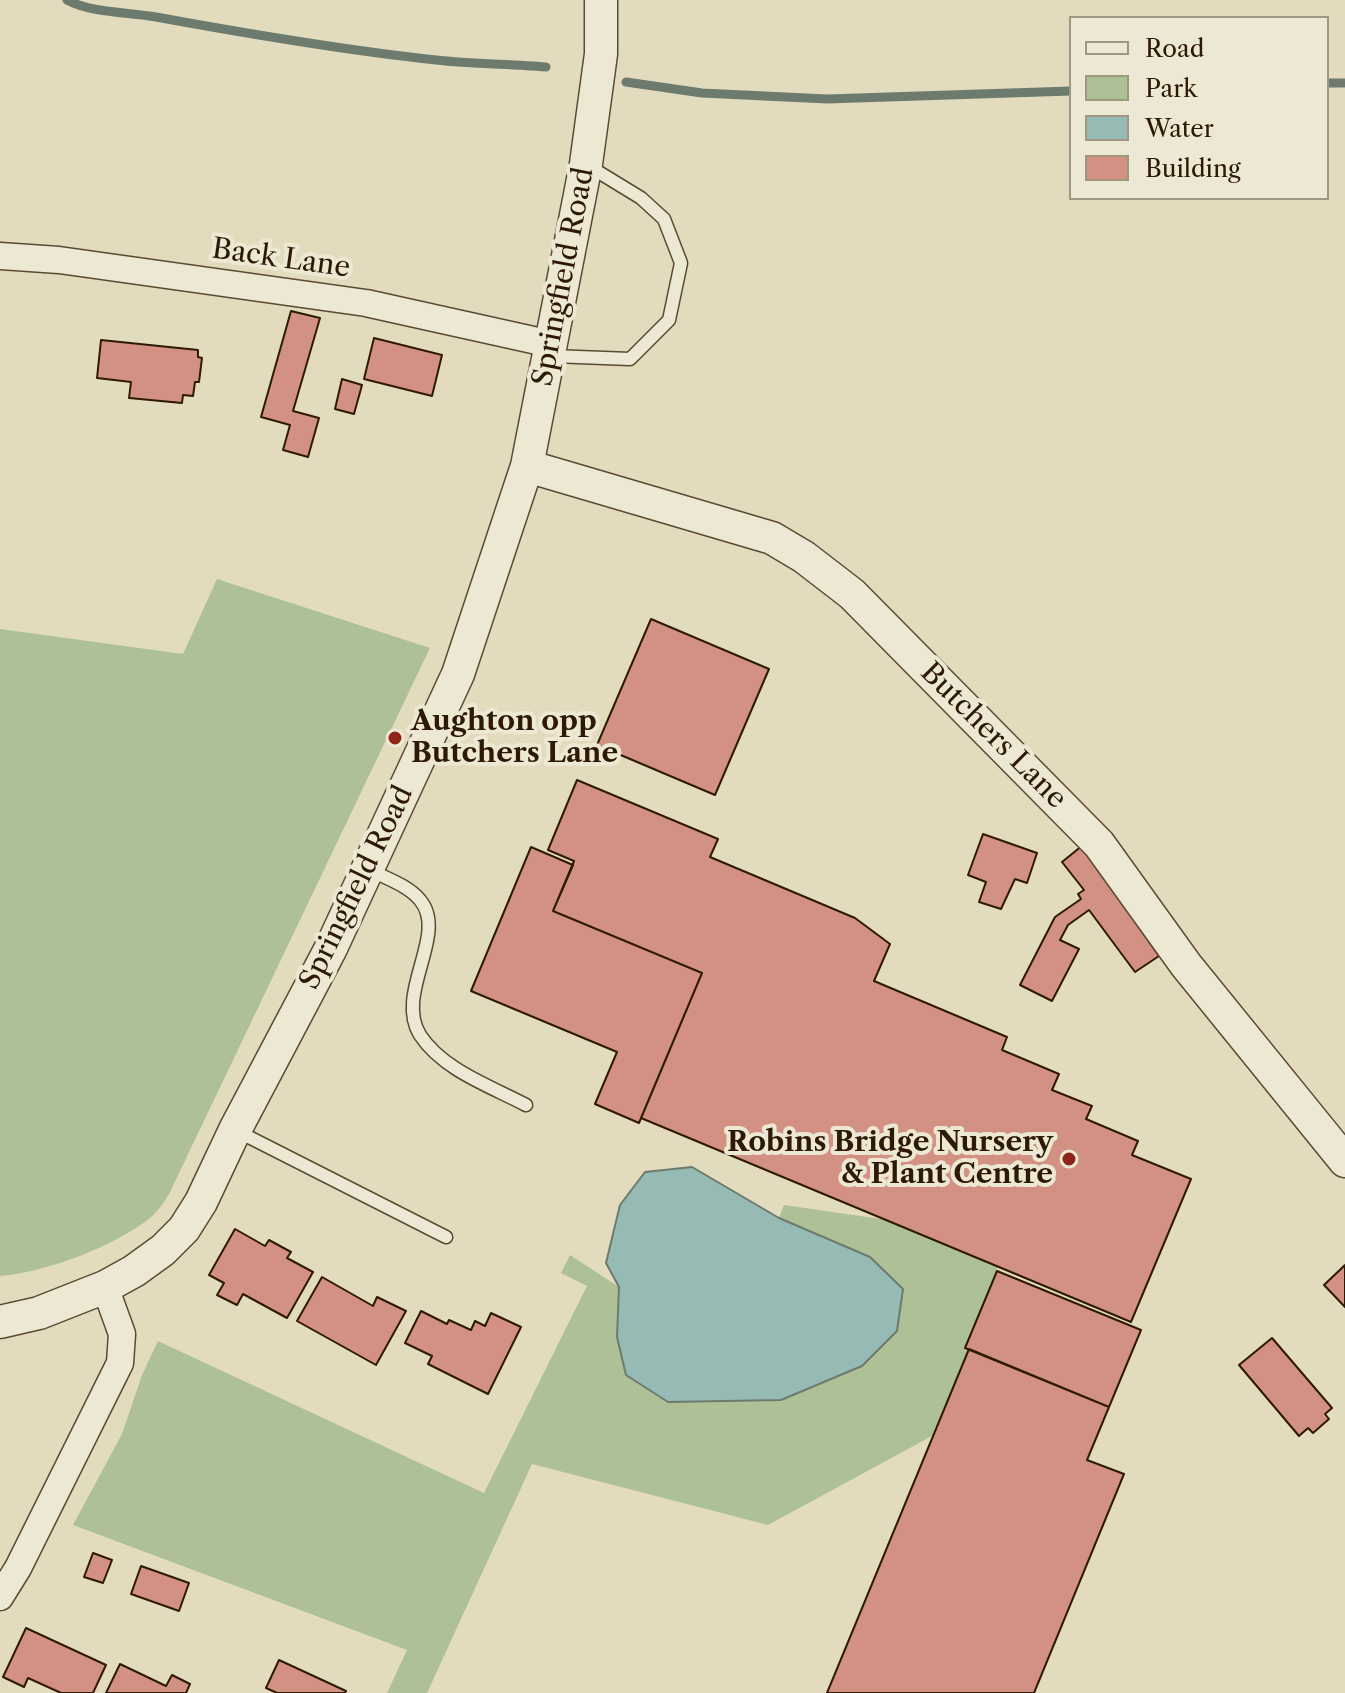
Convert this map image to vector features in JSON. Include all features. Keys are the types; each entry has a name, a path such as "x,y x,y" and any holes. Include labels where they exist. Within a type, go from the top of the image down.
{"street":[{"name":"Springfield Road","path":"0,1322 39,1313 105,1287 163,1250 184,1229 201,1202 235,1130 331,948 458,674 527,466 586,164 601,54 601,0"},
{"name":"Back Lane","path":"0,256 59,260 366,303 550,350"},
{"name":"Butchers Lane","path":"527,466 772,538 804,557 852,594 1099,844 1186,965 1345,1161"},
{"path":"0,1597 18,1568 120,1363 122,1334 105,1287"}],"lane":[{"path":"550,350 630,359 669,320 681,263 664,219 641,198 586,164"},
{"path":"368,869 409,890 425,908 429,933 412,996 418,1033 439,1058 526,1105"},
{"path":"235,1130 446,1237"}],"green space":[{"path":"217,579 430,648 163,1204 135,1229 99,1248 58,1264 0,1276 0,629 183,654"},
{"path":"784,1205 888,1220 998,1267 965,1347 969,1349 932,1436 768,1525 532,1464 427,1693 387,1693 407,1650 73,1525 122,1434 142,1375 158,1341 484,1493 587,1286 561,1273 570,1255 619,1287 617,1337 626,1375 668,1402 781,1400 870,1257 779,1218"}],"water":[{"path":"692,1167 779,1218 870,1257 903,1289 897,1331 862,1366 781,1400 668,1402 626,1375 617,1337 619,1287 606,1263 620,1205 645,1172"}],"building":[{"path":"291,311 320,318 293,411 319,418 308,457 283,450 290,425 261,417"},
{"path":"374,338 442,355 432,396 364,379"},
{"path":"101,340 198,350 198,357 202,358 199,382 195,382 193,396 183,395 182,403 129,398 131,382 97,378"},
{"path":"342,379 362,385 354,414 335,409"},
{"path":"651,619 769,669 715,795 597,745"},
{"path":"577,780 718,839 710,857 855,918 890,944 874,981 1007,1037 1002,1050 1059,1074 1052,1090 1092,1106 1086,1119 1138,1141 1132,1155 1191,1179 1131,1322 641,1118 702,973 553,911 574,861 548,850"},
{"path":"983,834 1037,853 1027,883 1015,879 1001,909 979,902 986,882 968,875"},
{"path":"1083,845 1159,956 1135,972 1089,910 1068,925 1060,940 1079,949 1052,1001 1020,985 1055,917 1081,899 1078,894 1084,890 1062,862"},
{"path":"531,847 573,865 553,911 702,973 639,1123 595,1104 617,1052 471,991"},
{"path":"235,1229 265,1246 269,1240 291,1252 287,1258 313,1272 287,1318 243,1294 237,1305 217,1295 224,1283 209,1275"},
{"path":"1345,1265 1345,1307 1324,1285"},
{"path":"997,1271 1141,1330 1109,1407 965,1348"},
{"path":"322,1277 373,1306 377,1297 406,1311 376,1365 297,1321"},
{"path":"421,1311 447,1324 449,1320 471,1330 475,1321 485,1326 491,1313 521,1327 488,1394 428,1364 432,1356 405,1343"},
{"path":"1272,1338 1332,1408 1325,1414 1329,1419 1313,1433 1308,1428 1299,1436 1239,1365"},
{"path":"969,1349 1109,1407 1087,1460 1124,1474 1034,1693 827,1693"},
{"path":"93,1553 112,1560 103,1583 84,1577"},
{"path":"141,1566 189,1583 179,1611 131,1594"},
{"path":"26,1628 106,1665 93,1693 61,1693 28,1678 24,1687 3,1677"},
{"path":"279,1660 346,1691 277,1693 266,1688"},
{"path":"120,1664 166,1686 172,1675 190,1684 186,1693 106,1693"}],"waterway":[{"path":"67,0 98,10 366,51 450,61 546,67"},
{"path":"626,82 702,93 827,99 1069,91"},
{"path":"1329,83 1345,83"}],"place":[{"name":"Aughton opp Butchers Lane","path":"395,738"},
{"name":"Robins Bridge Nursery & Plant Centre","path":"1069,1159"}]}
